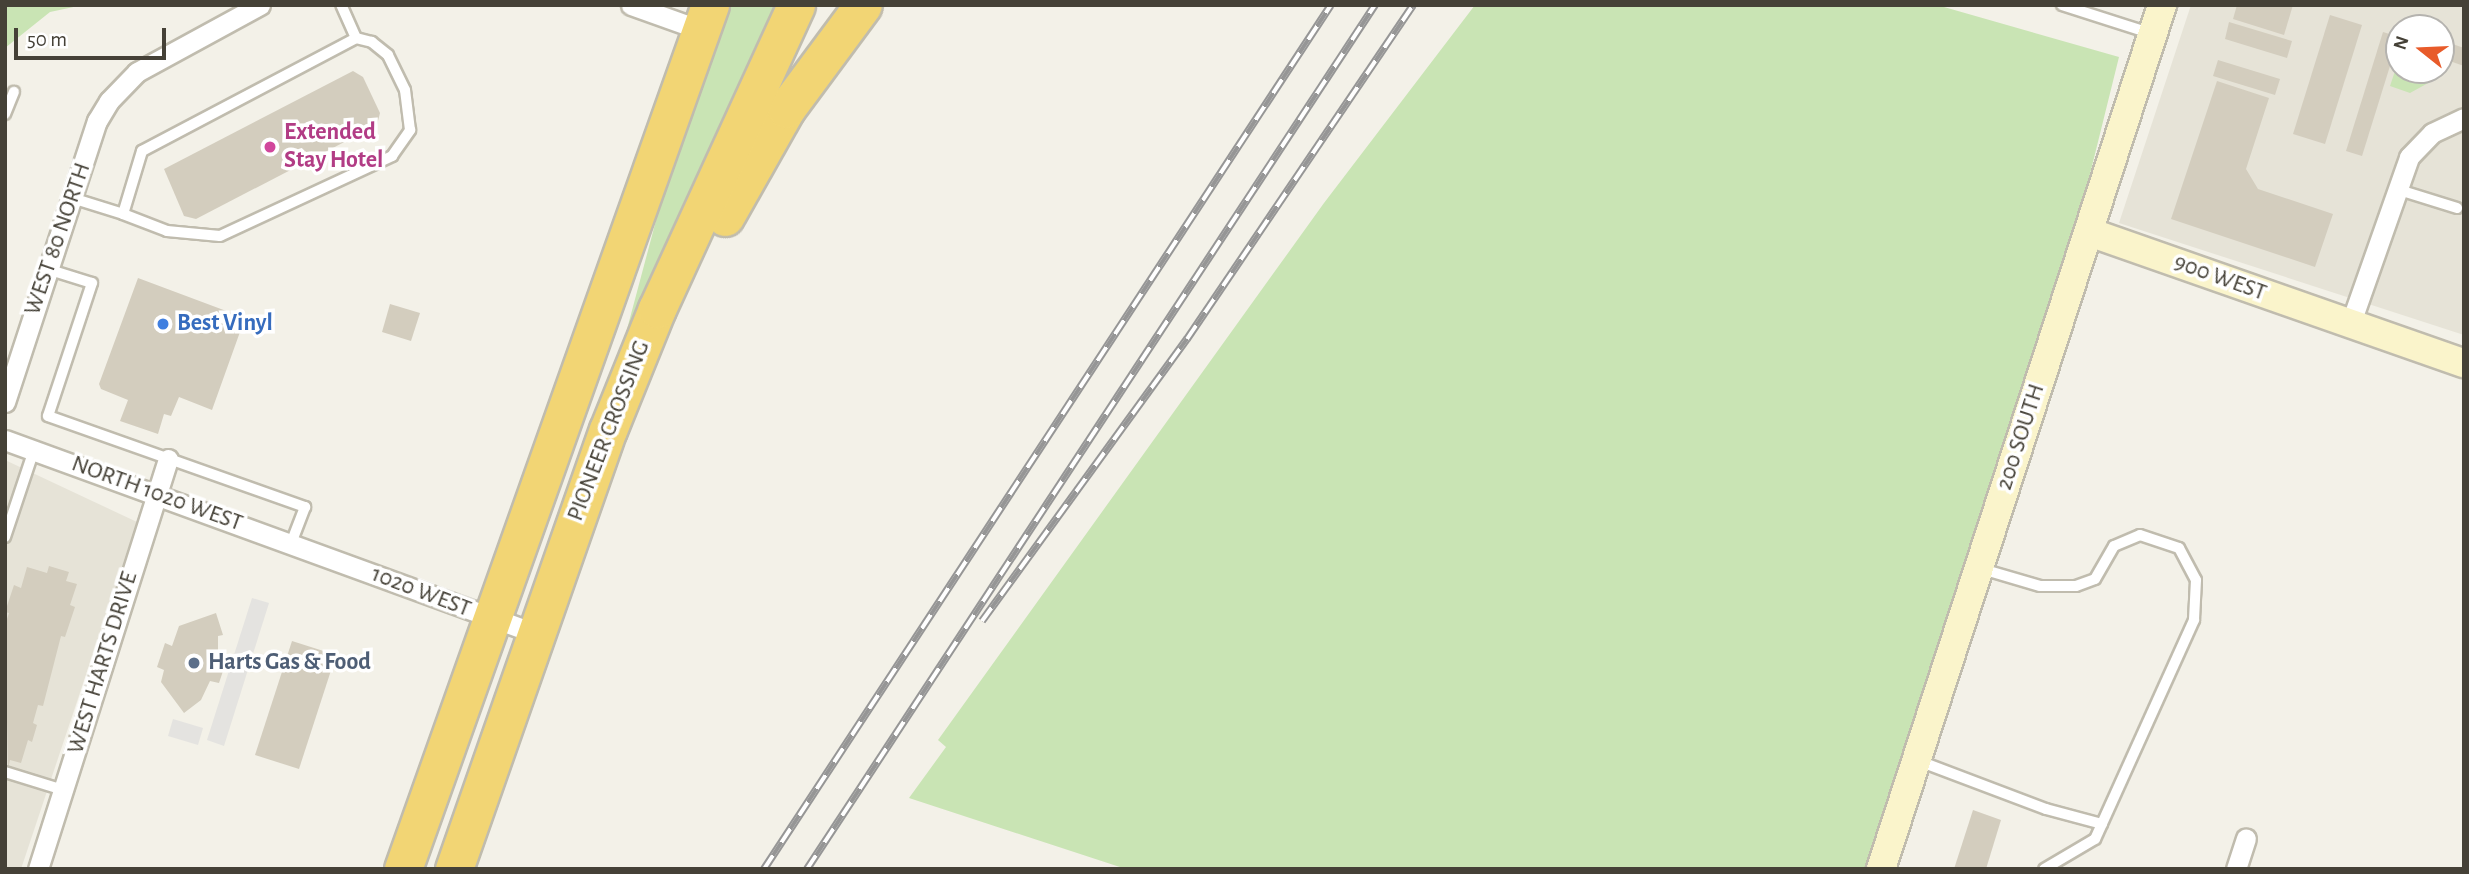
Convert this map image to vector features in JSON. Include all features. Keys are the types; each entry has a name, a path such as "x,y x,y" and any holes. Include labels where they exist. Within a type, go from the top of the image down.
{"highway":[{"name":"PIONEER CROSSING","path":"454,869 534,633 657,309 796,5"},
{"path":"534,633 560,601 582,563 649,384 736,194 786,109 863,5"},
{"name":"PIONEER CROSSING","path":"403,869 490,618 706,18"}],"street":[{"name":"WEST 80 NORTH","path":"5,402 46,269 97,121 124,82 260,5"},
{"path":"631,5 706,18"},
{"name":"200 SOUTH","path":"1881,869 2162,5"},
{"path":"2350,324 2396,189 2419,144 2464,118"},
{"name":"900 WEST","path":"2089,232 2464,363"},
{"name":"NORTH 1020 WEST","path":"5,440 300,546"},
{"name":"WEST HARTS DRIVE","path":"38,869 168,458"},
{"name":"1020 WEST","path":"300,546 534,633"},
{"path":"2236,869 2246,839"}],"lane":[{"path":"341,5 356,38"},
{"path":"2062,5 2153,34"},
{"path":"72,198 167,231 220,236 392,156 410,130 405,90 388,55 372,41 356,38 142,151 123,214"},
{"path":"5,114 14,92"},
{"path":"2396,189 2457,208"},
{"path":"46,269 92,283 48,416 305,507 300,546"},
{"path":"5,537 34,450"},
{"path":"1978,568 2040,586 2076,586 2095,579 2114,546 2140,535 2179,548 2196,580 2194,620 2095,839 2044,869"},
{"path":"1916,760 2046,809 2102,824"},
{"path":"5,772 63,790"}],"shaded area":[{"path":"2191,5 2464,5 2464,335 2119,223"},
{"path":"5,460 137,522 21,869 5,869"},
{"path":"252,598 269,603 224,746 207,740"},
{"path":"173,719 203,728 198,745 168,736"}],"green space":[{"path":"5,5 83,5 50,12 5,48"},
{"path":"721,5 777,5 622,348 690,93"},
{"path":"1475,5 1937,5 2119,57 2067,267 1865,869 1126,869 909,798 946,747 938,740 1324,203"},
{"path":"2391,84 2426,84 2410,93"}],"building":[{"path":"2237,5 2293,5 2284,35 2233,19"},
{"path":"2330,15 2362,25 2325,144 2293,134"},
{"path":"2229,22 2292,41 2287,58 2225,39"},
{"path":"2385,33 2385,82 2362,156 2346,151"},
{"path":"2455,45 2464,48 2464,66 2455,63"},
{"path":"2218,60 2280,79 2275,95 2213,76"},
{"name":"Extended Stay Hotel","path":"353,71 363,77 380,113 377,125 196,219 184,216 164,169"},
{"path":"2217,81 2269,98 2246,169 2258,189 2333,214 2315,267 2171,219"},
{"path":"138,278 245,318 212,410 179,397 171,416 164,414 158,434 120,421 128,400 101,389 99,384"},
{"path":"390,304 420,313 411,341 382,332"},
{"path":"49,566 69,572 66,581 77,584 70,605 75,607 65,637 61,636 43,706 38,705 33,723 37,725 32,742 28,740 21,763 10,760 8,769 5,625 9,613 5,612 14,585 21,588 27,567 47,573"},
{"path":"216,613 223,635 218,636 218,656 227,659 219,683 210,681 201,700 184,713 161,682 164,670 157,667 165,643 172,646 179,626"},
{"path":"292,641 336,655 299,769 255,755"},
{"path":"1973,810 2001,820 1986,869 1954,869"}],"railway":[{"path":"764,869 1331,5"},
{"path":"807,869 1375,5"},
{"path":"982,621 1187,339 1413,5"}],"place":[{"name":"Extended Stay Hotel","path":"270,147"},
{"name":"Best Vinyl","path":"163,324"},
{"name":"Harts Gas & Food","path":"194,663"}]}
